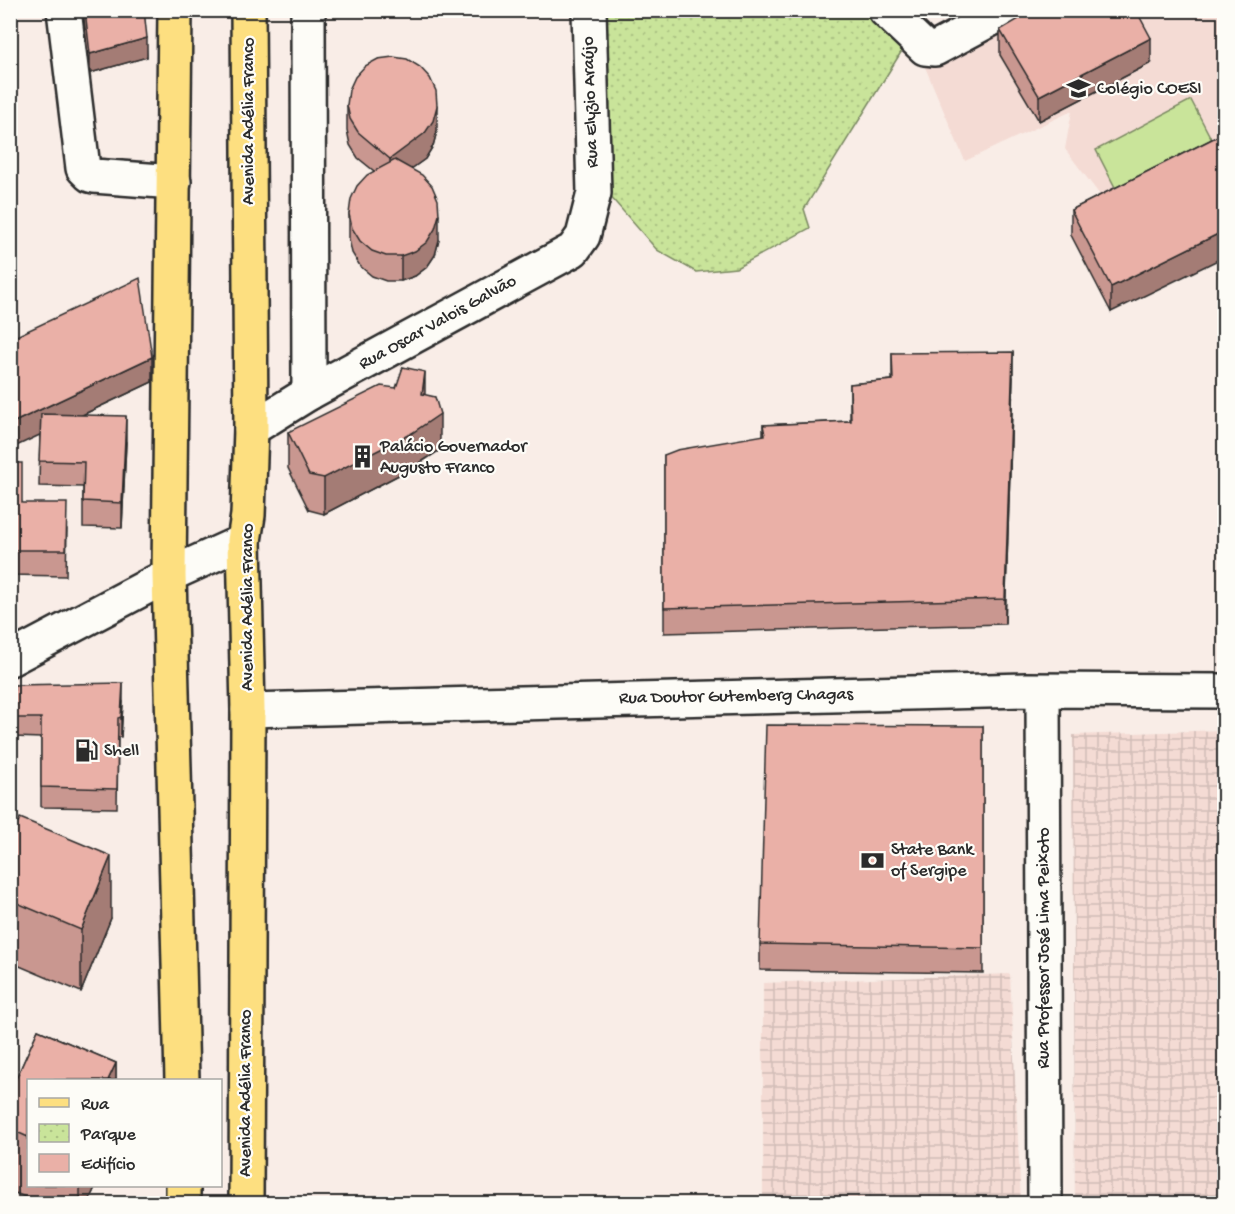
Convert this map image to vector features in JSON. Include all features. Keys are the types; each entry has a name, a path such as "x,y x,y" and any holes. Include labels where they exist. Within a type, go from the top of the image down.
{"main road":[{"path":"176,10 169,575 182,1079"},
{"name":"Avenida Adélia Franco","path":"246,1203 248,710 244,541 248,515 251,429 248,10"},
{"path":"183,1187 183,1203"}],"street":[{"path":"64,10 83,168 94,176 174,182"},
{"path":"308,10 309,393"},
{"name":"Rua Elyzio Araújo","path":"589,10 594,193"},
{"path":"885,10 925,48 930,50 1008,10"},
{"name":"Rua Oscar Valois Galvão","path":"251,429 309,393 573,250 583,236 594,193"},
{"path":"10,659 169,575 244,541"},
{"name":"Rua Doutor Gutemberg Chagas","path":"248,710 1026,690 1043,692 1224,691"},
{"name":"Rua Professor José Lima Peixoto","path":"1043,692 1045,1203"}],"shaded area":[{"name":"Colégio COESI","path":"1039,11 1224,11 1224,139 1103,199 1065,149 1072,111 965,161 925,67"},
{"path":"1224,730 1224,1203 1075,1203 1073,735"},
{"path":"1010,974 1021,1203 763,1203 763,983"}],"green space":[{"path":"606,11 863,11 903,49 804,209 810,228 736,268 696,272 657,250 609,195"},
{"path":"1191,100 1216,148 1120,197 1096,150"}],"building":[{"path":"85,10 144,10 147,38 90,54"},
{"path":"1034,10 1136,10 1151,38 1039,96 1000,30"},
{"path":"393,57 407,59 420,67 430,78 436,91 437,106 433,121 425,133 390,159 358,132 350,119 347,105 349,90 355,77 365,66 378,59"},
{"path":"1224,133 1224,231 1111,287 1071,210"},
{"path":"395,160 422,175 432,186 438,200 439,215 435,229 427,242 415,251 401,256 386,256 372,251 360,241 352,228 349,214 351,199 357,186 367,175"},
{"path":"140,278 152,357 10,424 10,339"},
{"path":"1013,352 1005,599 664,608 664,455 677,450 765,435 763,425 851,421 850,384 893,380 892,353"},
{"path":"403,367 425,372 422,394 435,397 440,414 412,433 324,478 309,475 288,432 381,386 396,388"},
{"path":"41,414 126,416 122,503 83,501 84,462 39,461"},
{"path":"10,463 22,463 22,503 67,503 66,550 10,550"},
{"name":"Shell","path":"123,683 121,717 118,718 117,789 41,787 41,718 14,718 14,685"},
{"name":"State Bank of Sergipe","path":"766,725 983,726 983,948 760,944"},
{"path":"20,818 111,856 81,930 10,900 10,841"},
{"path":"38,1030 116,1063 108,1079 27,1079 27,1137 10,1129 11,1090"}],"place":[{"name":"Colégio COESI","path":"1079,89"},
{"name":"Palácio Governador Augusto Franco","path":"362,457"},
{"name":"Shell","path":"86,751"},
{"name":"State Bank of Sergipe","path":"873,860"}]}
